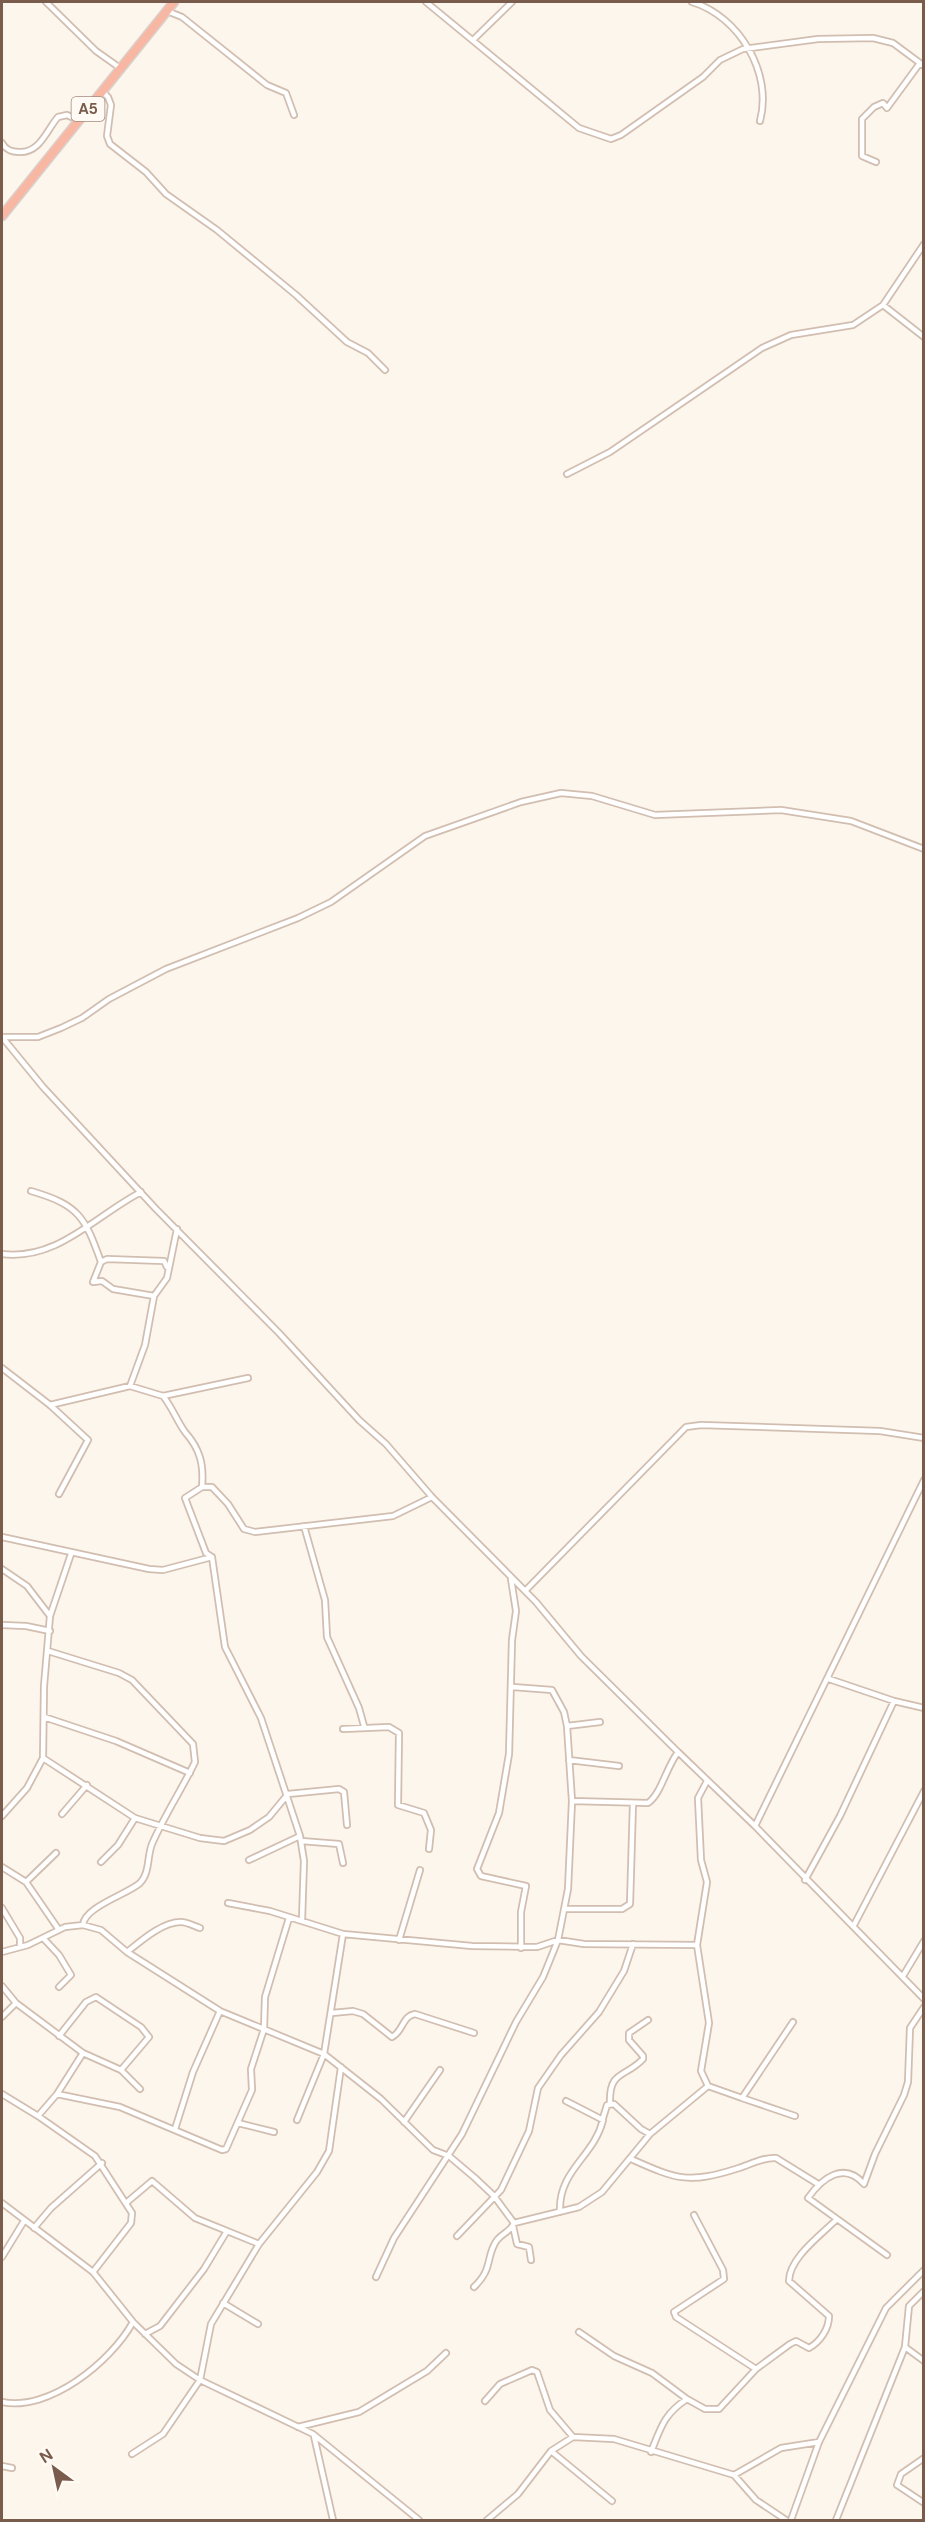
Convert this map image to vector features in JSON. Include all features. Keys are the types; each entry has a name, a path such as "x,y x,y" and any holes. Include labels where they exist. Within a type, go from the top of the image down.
{"highway":[{"name":"A5","path":"2,216 174,2"}],"street":[{"path":"46,2 96,51 120,68"},
{"path":"426,2 474,39 579,128 611,140 703,77 729,54 749,48 818,39 873,38 893,43 922,64 887,108 883,103 874,107 862,119 862,156 876,162"},
{"path":"474,39 512,2"},
{"path":"692,2 706,6 725,21 749,48 761,87 764,107 760,121"},
{"path":"167,11 182,17 267,85 286,93 294,115"},
{"path":"102,92 108,97 111,105 107,136 110,144 147,172 166,194 217,230 347,342 368,353 385,370"},
{"path":"2,144 10,151 28,152 39,143 58,117 67,115 78,120"},
{"path":"567,474 610,452 762,348 791,335 853,325 883,305 924,244"},
{"path":"883,305 924,337"},
{"path":"2,1037 38,1037 61,1028 166,969 298,918 332,902 424,836 521,802 561,794 591,796 656,815 782,810 840,819 903,839 924,849"},
{"path":"2,1037 43,1087 279,1333 351,1412 386,1444 432,1497 525,1591 581,1656 755,1826 805,1880 854,1925 924,1999"},
{"path":"31,1191 60,1200 87,1224 101,1262"},
{"path":"2,1254 28,1255 54,1246 141,1191"},
{"path":"130,1386 145,1344 154,1296 166,1278 177,1229"},
{"path":"154,1296 113,1289 102,1281 93,1282 101,1262 107,1259 164,1262 167,1267"},
{"path":"2,1368 50,1405 88,1440 59,1494"},
{"path":"50,1405 130,1386 163,1396 248,1378"},
{"path":"163,1396 184,1431 193,1438 204,1466 202,1487"},
{"path":"525,1591 686,1427 880,1431 924,1438"},
{"path":"755,1826 829,1679 924,1480"},
{"path":"302,1920 304,1861 301,1838 261,1718 225,1647 212,1557 206,1553 185,1498 202,1487 212,1487 219,1492 248,1532 393,1516 432,1497"},
{"path":"304,1526 324,1592 327,1637 346,1684 359,1708 364,1726"},
{"path":"2,1537 71,1554 106,1558 140,1568 164,1570 212,1557"},
{"path":"2,1816 27,1788 43,1758 50,1616 71,1554"},
{"path":"2,1569 27,1586 50,1616"},
{"path":"511,1578 516,1611 512,1640 513,1686 508,1754 499,1813 477,1869 482,1876 526,1886 521,1912 521,1948"},
{"path":"2,1625 26,1626 50,1631"},
{"path":"48,1651 119,1673 132,1680 193,1744 195,1762 151,1846 148,1866 141,1883 118,1894 87,1915 83,1925"},
{"path":"829,1679 894,1701 924,1708"},
{"path":"376,2277 394,2238 449,2156 491,2079 516,2022 543,1977 558,1940 565,1909 572,1801 567,1726 564,1712 552,1690 513,1686"},
{"path":"805,1880 840,1816 894,1701"},
{"path":"44,1717 116,1741 190,1773"},
{"path":"567,1726 600,1722"},
{"path":"343,1729 364,1726 389,1727 399,1733 398,1805 424,1813 432,1830 429,1850"},
{"path":"572,1801 648,1803 656,1797 668,1766 678,1752"},
{"path":"43,1758 135,1818 161,1828 200,1838 224,1841 250,1830 269,1817 288,1794 343,1790 347,1826"},
{"path":"569,1760 619,1766"},
{"path":"707,1781 698,1798 701,1860 707,1882 697,1945 709,2023 701,2071 708,2086 795,2116"},
{"path":"62,1814 87,1785"},
{"path":"854,1925 924,1791"},
{"path":"565,1909 622,1909 630,1904 633,1803"},
{"path":"100,1862 118,1845 135,1818"},
{"path":"249,1860 301,1838 339,1844 343,1863"},
{"path":"26,1882 56,1853"},
{"path":"2,1867 26,1882 59,1930"},
{"path":"399,1940 420,1870"},
{"path":"228,1904 270,1911 343,1934 399,1940 521,1948 558,1940 697,1945"},
{"path":"2,1908 20,1938 20,1947"},
{"path":"57,2094 120,2107 225,2150 229,2146 252,2090 252,2060 264,2029 265,1997 289,1918"},
{"path":"127,1952 147,1936 170,1925 182,1922 200,1928"},
{"path":"2,1952 44,1939 59,1930 83,1925 101,1930 127,1952 220,2011 324,2054 381,2099 433,2150 449,2156 494,2196 514,2224 517,2244 528,2247 531,2260"},
{"path":"297,2120 324,2054 343,1934"},
{"path":"44,1939 72,1974 58,1987"},
{"path":"903,1976 924,1941"},
{"path":"457,2236 504,2186 529,2132 538,2088 561,2055 599,2012 624,1971 633,1944"},
{"path":"2,1986 16,2003 59,2036 83,2053 121,2070 140,2089"},
{"path":"59,2036 86,2002 96,1997 141,2027 149,2037 121,2070"},
{"path":"2,2017 16,2003"},
{"path":"886,2255 853,2228 808,2198 818,2184 836,2172 847,2172 864,2184 875,2154 904,2095 908,2082 910,2028 924,2007"},
{"path":"175,2129 193,2072 220,2011"},
{"path":"332,2013 353,2011 363,2014 392,2037 398,2033 406,2019 416,2014 474,2033"},
{"path":"560,2212 559,2200 567,2176 591,2149 610,2103 610,2090 615,2077 643,2059 629,2040 629,2033 648,2020"},
{"path":"742,2097 793,2022"},
{"path":"38,2116 57,2094 83,2053"},
{"path":"132,2454 163,2434 200,2380 211,2324 259,2244 290,2202 317,2172 329,2151 341,2067"},
{"path":"404,2122 440,2070"},
{"path":"474,2287 488,2272 497,2240 514,2224 579,2207 602,2192 650,2134 708,2086"},
{"path":"2,2094 66,2134 102,2163 126,2203 133,2218 93,2272"},
{"path":"566,2101 603,2118"},
{"path":"610,2103 622,2109 640,2129 650,2134"},
{"path":"238,2123 274,2132"},
{"path":"631,2158 666,2175 691,2180 706,2178 776,2158 818,2184"},
{"path":"34,2228 51,2208 102,2163"},
{"path":"126,2203 152,2181 195,2218 259,2244"},
{"path":"2,2203 93,2272 133,2322 176,2364 200,2380 313,2434 419,2520"},
{"path":"694,2215 723,2270 724,2279 674,2312 676,2317 756,2369"},
{"path":"579,2332 614,2356 652,2373 687,2399 705,2409 719,2409 756,2369 796,2341 809,2348 817,2344 829,2324 829,2316 794,2288 789,2281 789,2274 798,2258 837,2219"},
{"path":"2,2257 24,2221"},
{"path":"145,2334 160,2326 204,2269 227,2231"},
{"path":"487,2520 518,2494 551,2451 573,2437 614,2439 651,2452 734,2475 756,2500 789,2520 819,2442 886,2308 924,2270"},
{"path":"836,2520 905,2347 909,2306 924,2292"},
{"path":"223,2303 258,2324"},
{"path":"2,2402 16,2405 70,2386 124,2338 133,2322"},
{"path":"905,2347 924,2361"},
{"path":"298,2427 359,2412 427,2370 446,2353"},
{"path":"485,2401 500,2384 532,2370 537,2372 550,2410 573,2437"},
{"path":"651,2452 664,2418 687,2399"},
{"path":"313,2434 333,2520"},
{"path":"734,2475 781,2448 819,2442"},
{"path":"551,2451 612,2501"},
{"path":"924,2458 902,2474 897,2485 924,2503"},
{"path":"2,2466 12,2468"}]}
